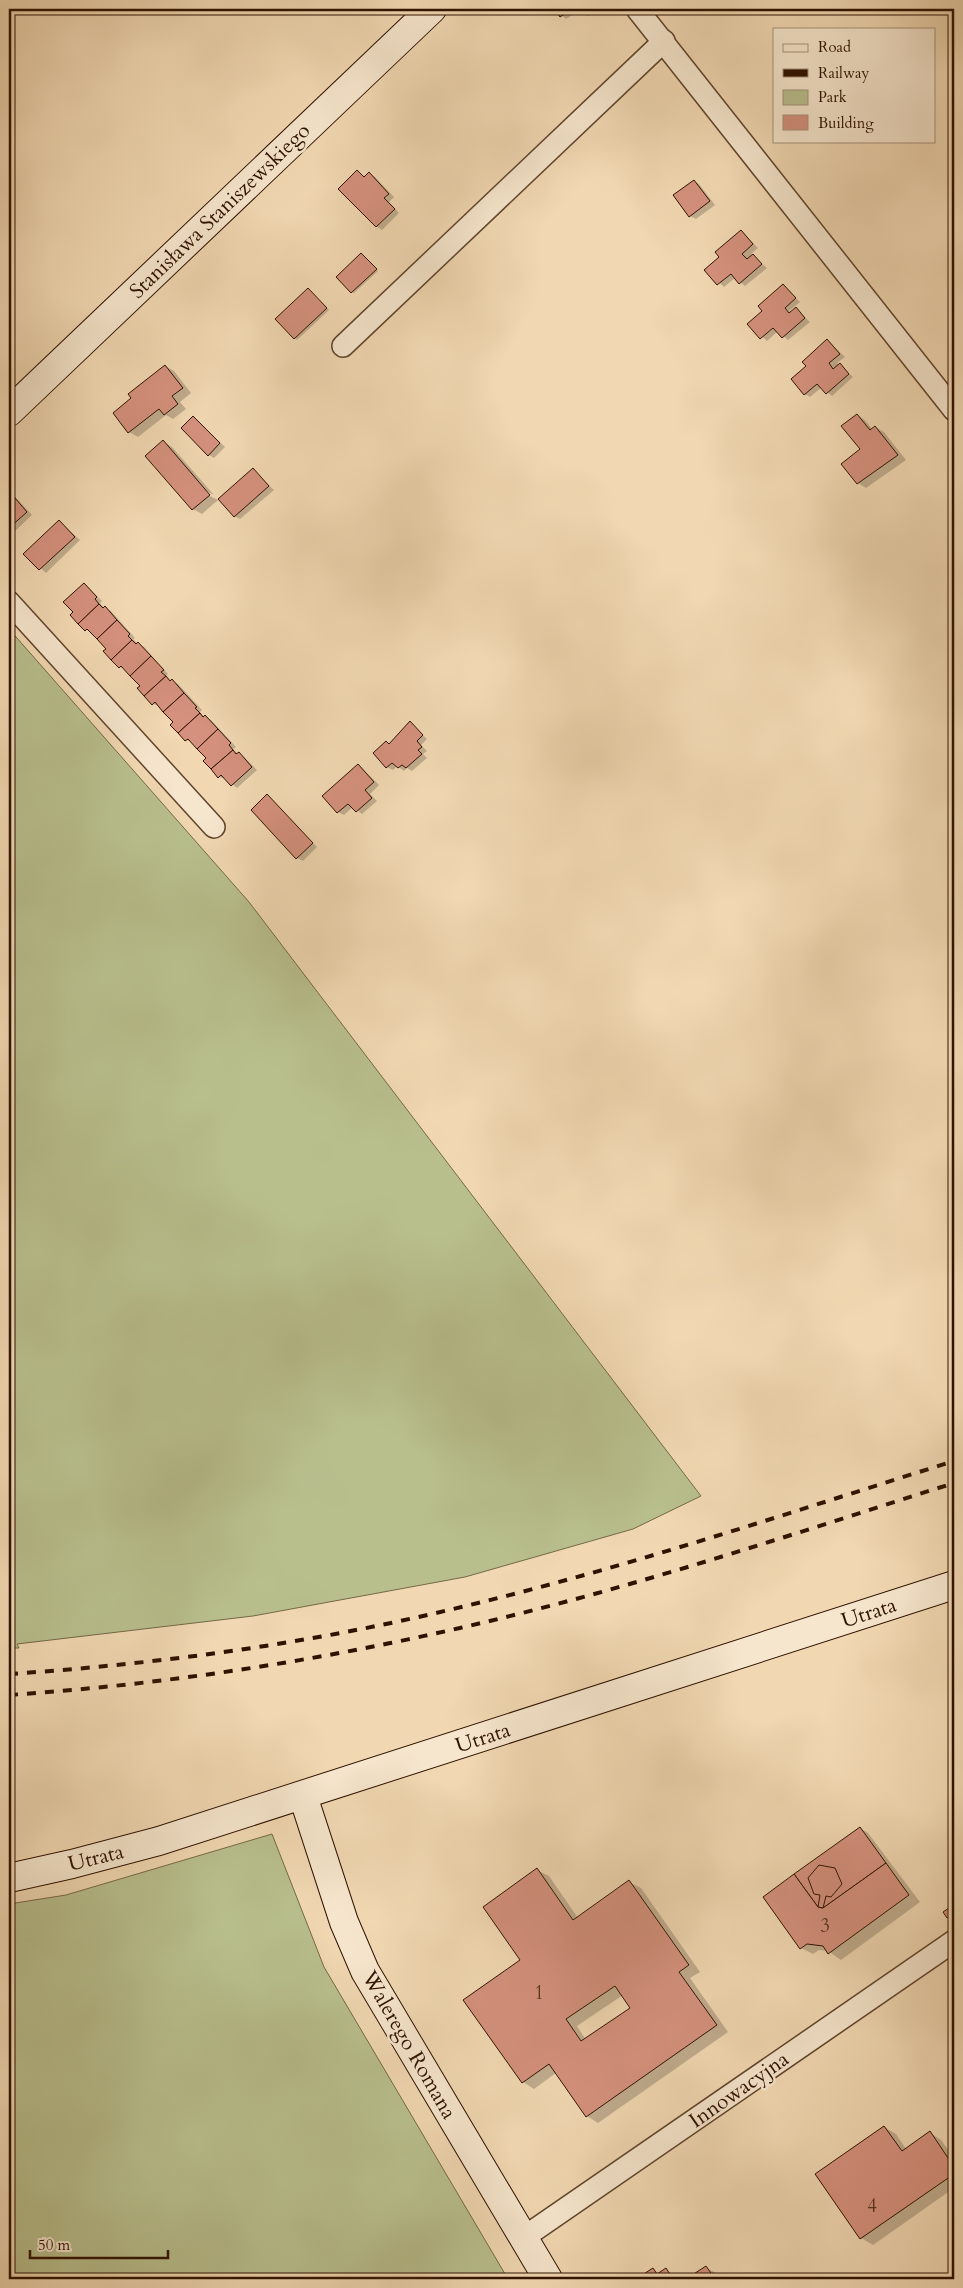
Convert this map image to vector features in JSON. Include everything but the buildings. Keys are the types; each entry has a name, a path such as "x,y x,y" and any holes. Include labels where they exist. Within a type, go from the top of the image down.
{"street":[{"name":"Stanisława Staniszewskiego","path":"9,412 432,9"},
{"path":"637,9 954,410"},
{"path":"342,346 664,41"},
{"path":"9,602 214,827"},
{"name":"Utrata","path":"9,1878 159,1841 954,1585"},
{"name":"Walerego Romana","path":"302,1796 344,1922 365,1971 548,2279"},
{"name":"Innowacyjna","path":"524,2238 954,1941"}],"green space":[{"path":"9,629 249,902 701,1496 633,1529 465,1577 253,1616 17,1644 19,1648 9,1648"},
{"path":"272,1834 324,1967 508,2279 9,2279 9,1904 66,1895"}],"railway":[{"path":"9,1674 121,1665 232,1651 343,1633 453,1609 642,1558 954,1461"},
{"path":"9,1695 142,1683 273,1665 469,1626 640,1581 745,1550 954,1483"}]}
